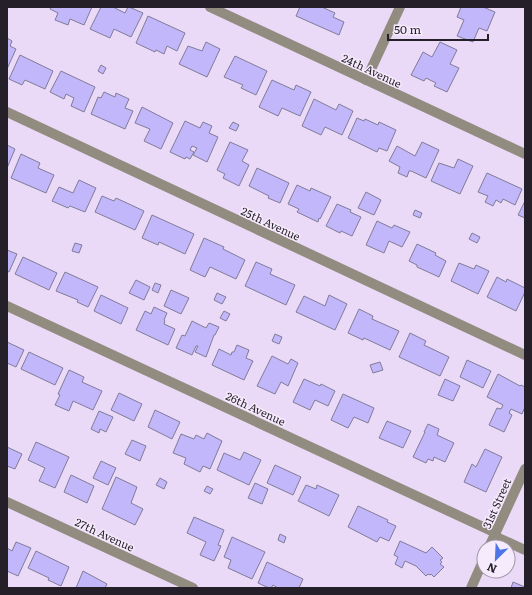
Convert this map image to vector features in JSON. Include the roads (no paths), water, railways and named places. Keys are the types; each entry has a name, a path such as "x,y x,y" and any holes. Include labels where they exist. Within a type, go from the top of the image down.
{"street":[{"name":"24th Avenue","path":"210,7 525,154"},
{"path":"366,80 400,7"},
{"name":"25th Avenue","path":"7,112 525,355"},
{"name":"26th Avenue","path":"7,306 495,534 525,550"},
{"name":"31st Street","path":"493,539 525,468"},
{"name":"27th Avenue","path":"7,502 193,588"},
{"path":"471,588 476,577"}]}
